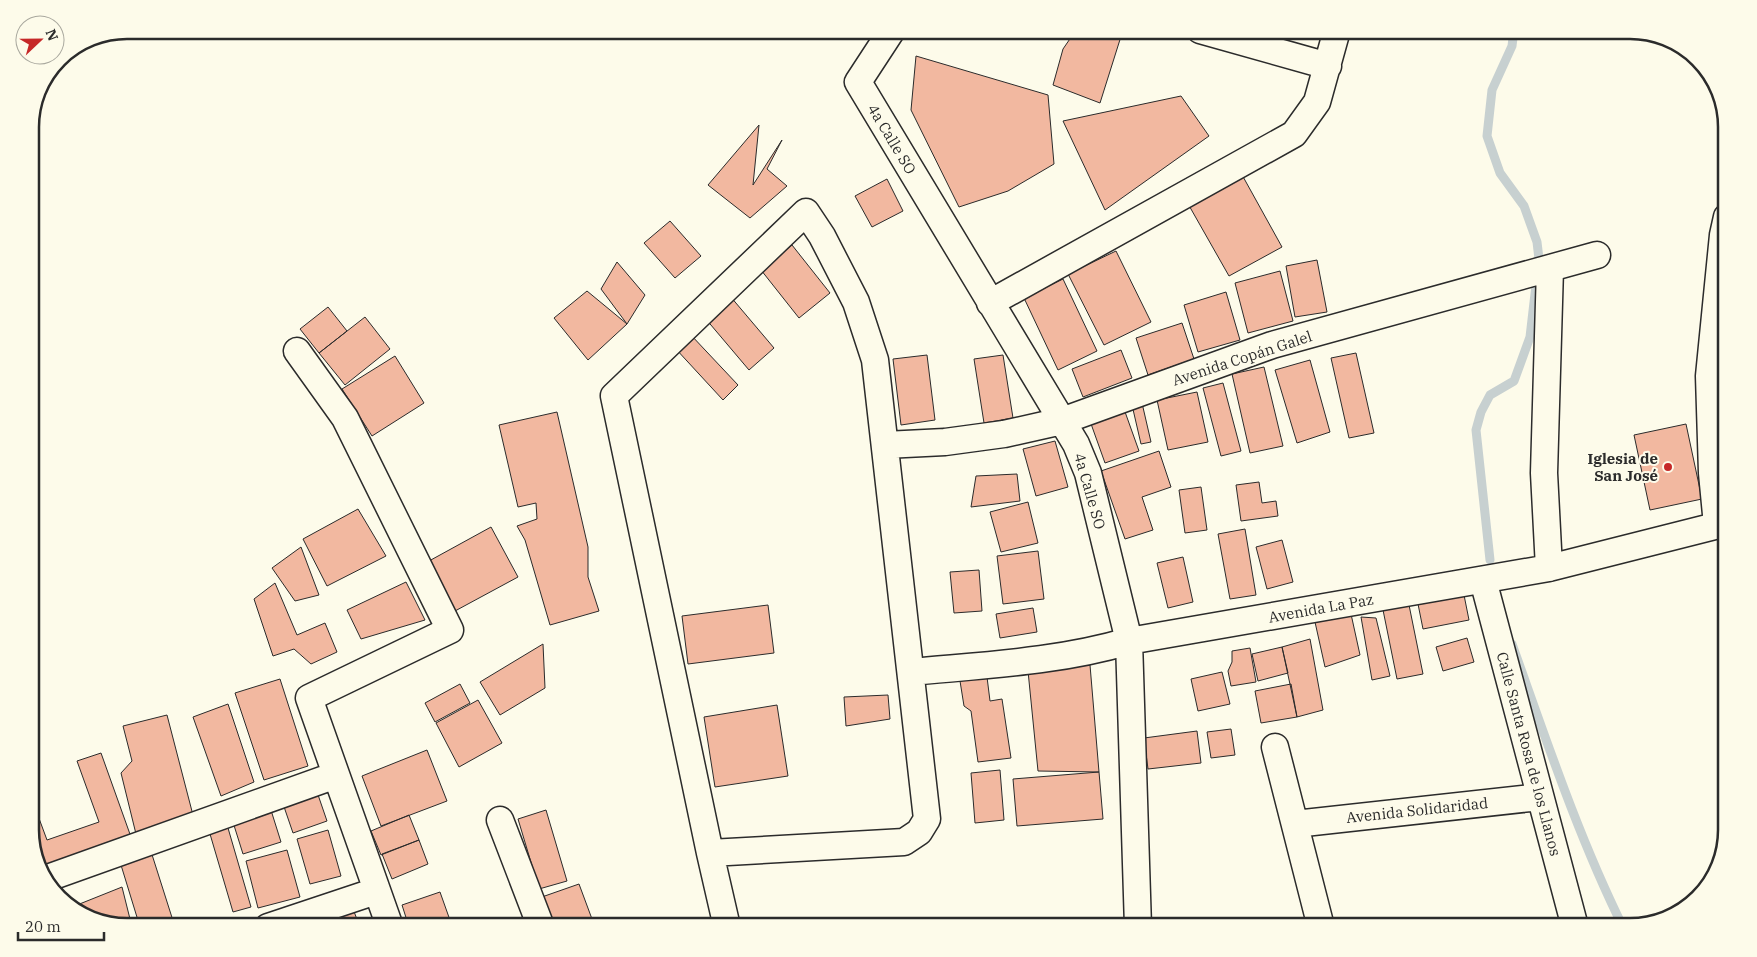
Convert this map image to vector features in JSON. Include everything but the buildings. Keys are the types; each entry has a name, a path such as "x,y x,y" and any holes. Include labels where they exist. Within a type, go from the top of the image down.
{"street":[{"name":"4a Calle SO","path":"886,39 858,82 1076,444 1088,474 1129,641 1138,918"},
{"path":"1232,39 1328,66"},
{"path":"990,302 1294,134 1317,102 1335,39"},
{"path":"710,853 904,842 919,832 927,819 875,360 856,302 822,236 806,212 614,396 710,853 725,918"},
{"name":"Avenida Copán Galel","path":"885,445 945,442 1004,434 1062,421 1272,346 1597,255"},
{"path":"1549,568 1544,473 1550,268"},
{"path":"1718,285 1709,376 1712,472 1718,503"},
{"path":"297,351 345,418 450,630 309,698 386,918"},
{"name":"Avenida La Paz","path":"911,672 1057,658 1096,651 1129,641 1549,568 1718,525"},
{"name":"Calle Santa Rosa de los Llanos","path":"1483,580 1573,918"},
{"path":"1275,747 1319,918"},
{"path":"52,876 336,775"},
{"name":"Avenida Solidaridad","path":"1295,824 1540,797"},
{"path":"500,820 538,918"},
{"path":"295,918 376,891"}],"waterway":[{"path":"1490,560 1476,430 1481,412 1490,395 1514,381 1530,337 1539,259 1537,242 1524,206 1500,173 1487,136 1492,90 1512,46 1513,39"},
{"path":"1512,644 1577,823 1619,918"}],"place":[{"name":"Iglesia de San José","path":"1668,467"}]}
